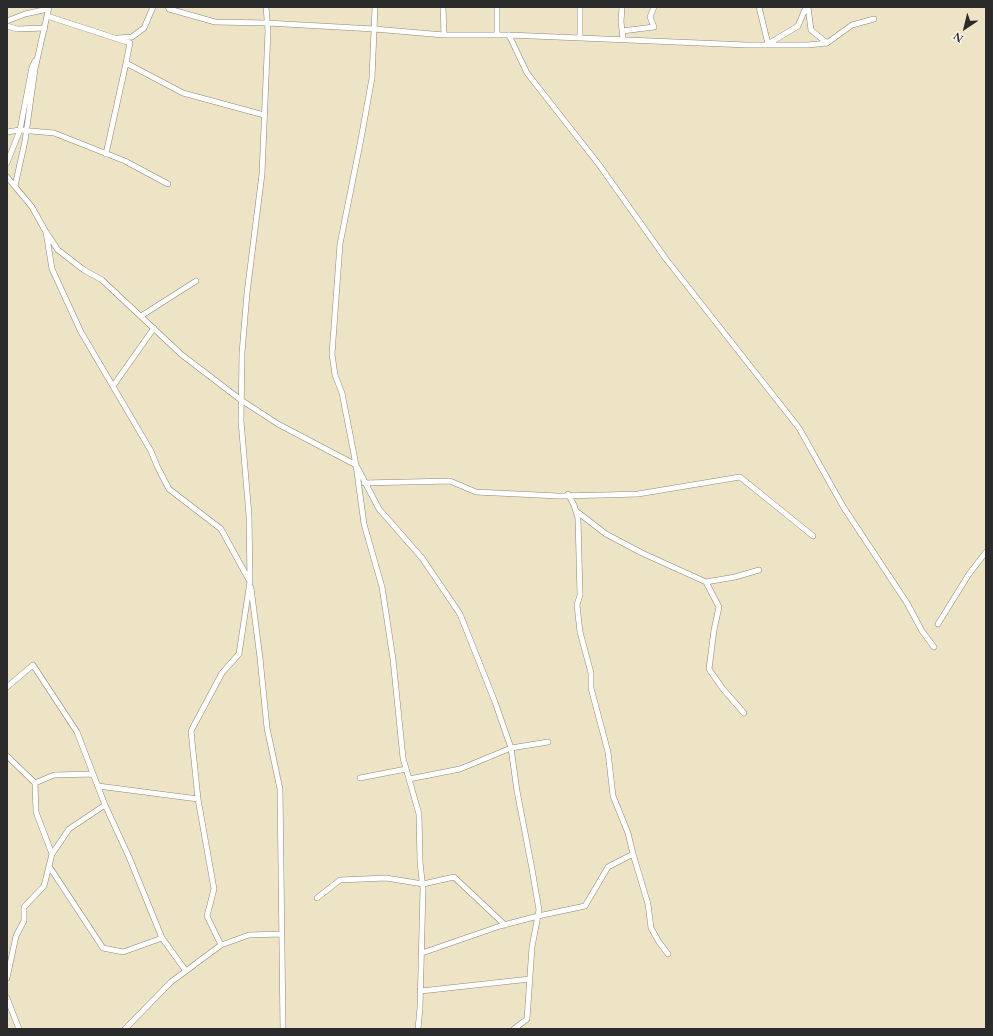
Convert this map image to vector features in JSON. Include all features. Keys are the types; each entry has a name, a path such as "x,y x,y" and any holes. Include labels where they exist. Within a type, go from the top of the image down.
{"street":[{"path":"115,38 132,37 144,28 153,7"},
{"path":"168,7 169,9 214,22 267,23 374,29 444,35 509,35 747,45 808,45 827,43 852,24 874,19"},
{"path":"266,7 267,23 262,174 247,293 244,330 241,421 249,515 250,582 267,728 280,789 283,1029"},
{"path":"375,7 372,78 340,244 332,354 334,375 342,393 356,465 364,524 383,594 393,659 403,758 420,814 420,862 423,884 421,991 418,1029"},
{"path":"443,7 444,35"},
{"path":"497,7 497,35"},
{"path":"580,7 580,38"},
{"path":"622,7 623,39"},
{"path":"622,31 654,27 650,17 654,7"},
{"path":"759,7 768,44"},
{"path":"768,44 798,26 807,7"},
{"path":"807,7 810,30 827,43"},
{"path":"7,21 25,14 48,8 23,131 15,186"},
{"path":"47,16 130,43 106,154"},
{"path":"7,26 17,28 44,28"},
{"path":"509,35 527,73 600,166 666,259 799,428 844,508 884,567 934,647"},
{"path":"126,63 183,93 264,115"},
{"path":"7,163 23,131"},
{"path":"7,132 23,131 54,133 125,161 168,184"},
{"path":"7,177 32,207 58,250 84,270 102,280 182,355 241,400 278,424 356,465 379,509 422,558 460,614 495,702 511,748 517,791 539,910 532,947 527,1019 514,1029"},
{"path":"46,232 54,274 81,332 151,451 169,489 221,528 250,582 238,654 222,674 191,731 198,799 214,889 207,916 221,945"},
{"path":"141,316 196,281"},
{"path":"113,386 154,328"},
{"path":"359,483 450,481 476,492 558,496 568,494 638,494 740,477 813,536"},
{"path":"568,494 578,518 580,595 577,605 580,632 591,673 591,688 608,752 613,796 628,833 648,904 651,928 668,954"},
{"path":"576,511 612,537 642,553 706,582 735,577 759,570"},
{"path":"938,624 969,574 986,552"},
{"path":"706,582 719,607 714,630 709,669 723,689 744,713"},
{"path":"7,687 33,665 77,732 105,805 129,857 162,938 186,971"},
{"path":"409,779 460,769 511,748 548,742"},
{"path":"7,756 35,783 36,812 52,854"},
{"path":"360,778 406,769"},
{"path":"35,783 54,774 93,774"},
{"path":"98,786 198,799"},
{"path":"7,978 16,936 24,921 24,907 44,886 52,854 69,829 105,805"},
{"path":"422,953 505,925 585,906 608,867 633,854"},
{"path":"49,866 103,948 123,952 162,938"},
{"path":"317,898 340,880 386,878 423,884 454,877 505,925"},
{"path":"125,1029 170,982 221,945 249,935 281,934"},
{"path":"421,991 530,979"},
{"path":"7,998 19,1029"}]}
